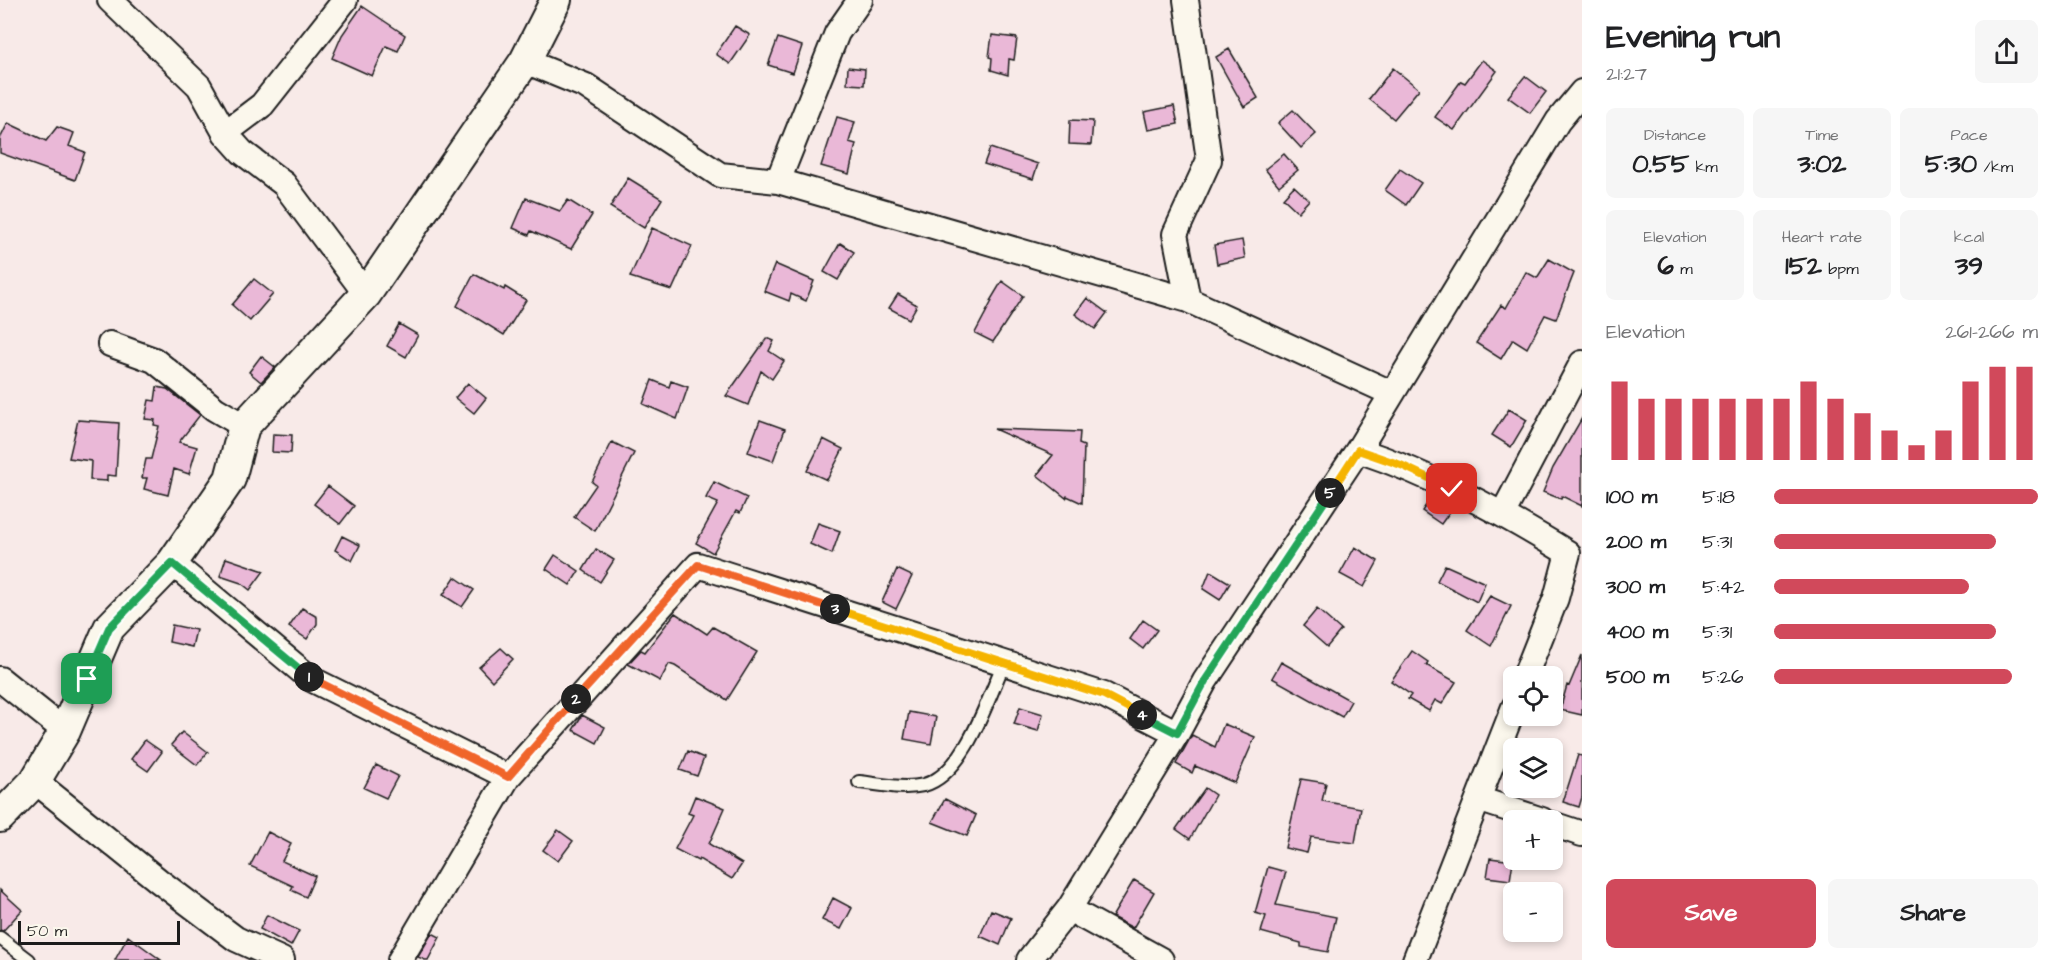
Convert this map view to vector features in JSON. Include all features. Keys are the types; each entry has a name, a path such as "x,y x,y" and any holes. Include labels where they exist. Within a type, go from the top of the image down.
{"street":[{"path":"110,0 200,86 225,133 242,152 284,184 366,294"},
{"path":"225,133 262,105 345,0"},
{"path":"0,817 35,781 65,731 109,628 172,563 230,478 244,426 366,294 525,61 556,0"},
{"path":"778,182 837,33 860,0"},
{"path":"1186,0 1209,160 1175,234 1188,300"},
{"path":"525,61 586,86 720,175 778,182 1188,300 1391,393"},
{"path":"1029,960 1069,909 1177,733 1205,681 1358,450 1558,121 1582,92"},
{"path":"110,344 154,360 215,409 244,426"},
{"path":"1503,513 1582,363"},
{"path":"1358,450 1401,465 1503,513 1575,554 1529,666"},
{"path":"172,563 311,679 508,777"},
{"path":"400,960 508,777 698,565 1104,695 1177,733"},
{"path":"0,680 65,731"},
{"path":"1415,960 1507,726"},
{"path":"35,781 159,881 236,939 282,960"},
{"path":"1478,799 1512,810"},
{"path":"1563,828 1582,834"},
{"path":"1069,909 1161,960"}],"lane":[{"path":"859,782 903,787 926,784 947,770 967,748 1004,663"},
{"path":"0,938 29,960"}],"building":[{"path":"362,6 405,35 398,51 386,46 372,76 332,58 342,35"},
{"path":"735,26 750,35 730,64 716,54"},
{"path":"992,35 1017,38 1014,60 1009,59 1008,75 991,70 992,58 989,57"},
{"path":"778,38 802,46 793,73 768,65"},
{"path":"1229,49 1258,98 1244,107 1216,57"},
{"path":"1482,60 1497,71 1454,130 1435,117 1461,81 1465,83"},
{"path":"848,67 865,69 864,85 847,84"},
{"path":"1393,68 1419,89 1394,119 1369,99"},
{"path":"1525,76 1546,92 1530,113 1508,97"},
{"path":"1174,106 1178,124 1148,130 1144,112"},
{"path":"1293,110 1316,134 1301,148 1278,123"},
{"path":"837,117 855,122 849,142 856,144 849,174 821,166"},
{"path":"1070,120 1093,121 1091,145 1069,144"},
{"path":"8,123 46,141 57,127 74,133 69,146 85,152 75,180 0,153 0,139"},
{"path":"990,148 1038,164 1033,179 984,164"},
{"path":"1284,154 1298,170 1279,186 1265,169"},
{"path":"1400,169 1421,183 1406,205 1385,190"},
{"path":"628,178 662,199 644,228 610,207"},
{"path":"1294,186 1309,200 1298,212 1283,198"},
{"path":"526,198 560,211 568,200 592,215 571,249 531,231 529,235 513,228"},
{"path":"652,228 692,246 672,290 630,277"},
{"path":"1242,240 1245,258 1217,264 1214,245"},
{"path":"840,243 854,252 838,280 824,272"},
{"path":"1549,259 1574,273 1556,319 1545,315 1527,348 1513,339 1501,359 1476,343 1501,305 1506,308 1526,272 1537,278"},
{"path":"775,264 814,281 806,301 791,294 789,301 764,291"},
{"path":"474,274 504,290 505,287 526,300 504,335 457,306"},
{"path":"254,279 273,294 250,321 232,305"},
{"path":"1002,281 1023,296 993,342 975,333"},
{"path":"898,294 917,305 909,319 889,308"},
{"path":"1087,298 1107,313 1095,329 1075,314"},
{"path":"399,324 418,335 406,357 387,346"},
{"path":"767,338 774,341 769,351 784,361 772,379 761,371 748,405 726,396"},
{"path":"261,356 275,367 261,382 249,372"},
{"path":"652,380 669,387 671,381 688,387 677,419 643,404"},
{"path":"468,383 486,398 474,413 455,398"},
{"path":"157,387 167,389 200,415 179,442 197,447 189,474 174,469 168,495 144,489 147,478 142,478 146,459 151,459 159,426 154,425 155,420 145,419 149,400 155,401"},
{"path":"1509,409 1527,420 1511,447 1492,435"},
{"path":"1582,418 1582,506 1562,496 1561,499 1543,492 1553,468"},
{"path":"78,420 119,423 116,476 107,475 107,481 90,480 91,461 69,458"},
{"path":"760,420 785,429 773,461 748,452"},
{"path":"994,429 1080,432 1079,444 1084,446 1082,503 1067,496 1066,498 1037,475 1053,455"},
{"path":"273,434 292,435 291,453 272,452"},
{"path":"823,439 843,449 827,480 807,471"},
{"path":"612,442 634,453 595,531 574,517 596,485 592,482"},
{"path":"714,482 747,498 740,513 736,511 713,553 696,543 718,503 706,498"},
{"path":"328,486 354,506 340,524 314,504"},
{"path":"1433,495 1454,506 1441,524 1422,511"},
{"path":"818,523 840,531 832,554 810,544"},
{"path":"342,536 360,545 352,561 335,550"},
{"path":"1355,547 1378,561 1364,587 1340,574"},
{"path":"596,549 614,560 600,582 583,570"},
{"path":"555,555 579,571 570,585 546,569"},
{"path":"226,558 264,571 250,590 241,583 220,576"},
{"path":"1445,565 1485,583 1477,602 1437,581"},
{"path":"897,569 912,576 896,609 882,602"},
{"path":"1210,571 1230,583 1220,600 1203,589"},
{"path":"455,577 474,590 462,607 443,595"},
{"path":"1490,596 1511,606 1491,646 1467,630"},
{"path":"302,608 317,617 317,624 307,639 289,627"},
{"path":"1317,609 1341,630 1327,647 1303,626"},
{"path":"675,613 707,634 713,627 757,652 727,700 675,666 669,664 660,681 628,664 641,650 645,652"},
{"path":"1143,620 1157,630 1143,649 1130,639"},
{"path":"172,625 196,630 192,647 169,642"},
{"path":"501,648 513,659 492,681 479,667"},
{"path":"1412,651 1428,662 1426,665 1456,682 1442,704 1435,700 1429,711 1408,699 1411,695 1391,681"},
{"path":"1582,655 1582,715 1563,711 1563,699 1567,685 1569,686"},
{"path":"1281,662 1351,701 1342,717 1272,678"},
{"path":"1020,707 1043,714 1038,731 1014,724"},
{"path":"909,712 936,717 931,744 904,739"},
{"path":"582,715 605,727 597,743 573,730"},
{"path":"1224,724 1255,737 1235,783 1195,766 1192,773 1176,764 1192,735 1215,747"},
{"path":"182,732 208,752 197,765 171,745"},
{"path":"145,740 162,752 148,771 131,759"},
{"path":"688,751 704,758 697,776 680,770"},
{"path":"1578,755 1582,756 1582,797 1579,807 1563,802"},
{"path":"376,765 398,776 386,798 364,788"},
{"path":"1301,779 1326,783 1322,801 1361,808 1355,843 1311,837 1307,853 1285,848"},
{"path":"1205,788 1215,795 1190,839 1176,829"},
{"path":"695,796 725,808 709,844 742,864 732,879 699,859 698,861 675,849 693,815 688,813"},
{"path":"945,799 976,815 967,836 932,822"},
{"path":"558,830 573,841 558,861 543,850"},
{"path":"268,832 291,844 282,861 315,876 306,897 291,890 293,886 250,866"},
{"path":"1490,858 1503,860 1503,870 1512,870 1510,880 1487,877"},
{"path":"1268,867 1286,872 1276,905 1336,917 1328,952 1301,947 1301,943 1261,932 1266,916 1255,913"},
{"path":"1134,880 1154,892 1133,928 1112,917"},
{"path":"0,890 22,910 3,931 0,930"},
{"path":"833,898 852,908 841,929 822,920"},
{"path":"991,910 1011,918 1000,945 980,936"},
{"path":"267,915 299,931 291,946 260,929"},
{"path":"432,933 440,937 428,960 425,960 418,957"},
{"path":"128,936 161,960 115,960"}],"route":[{"path":"87,679 109,628 172,563 311,679 508,777 698,565 1104,695 1177,733 1205,681 1358,450 1401,465 1452,489"}]}
